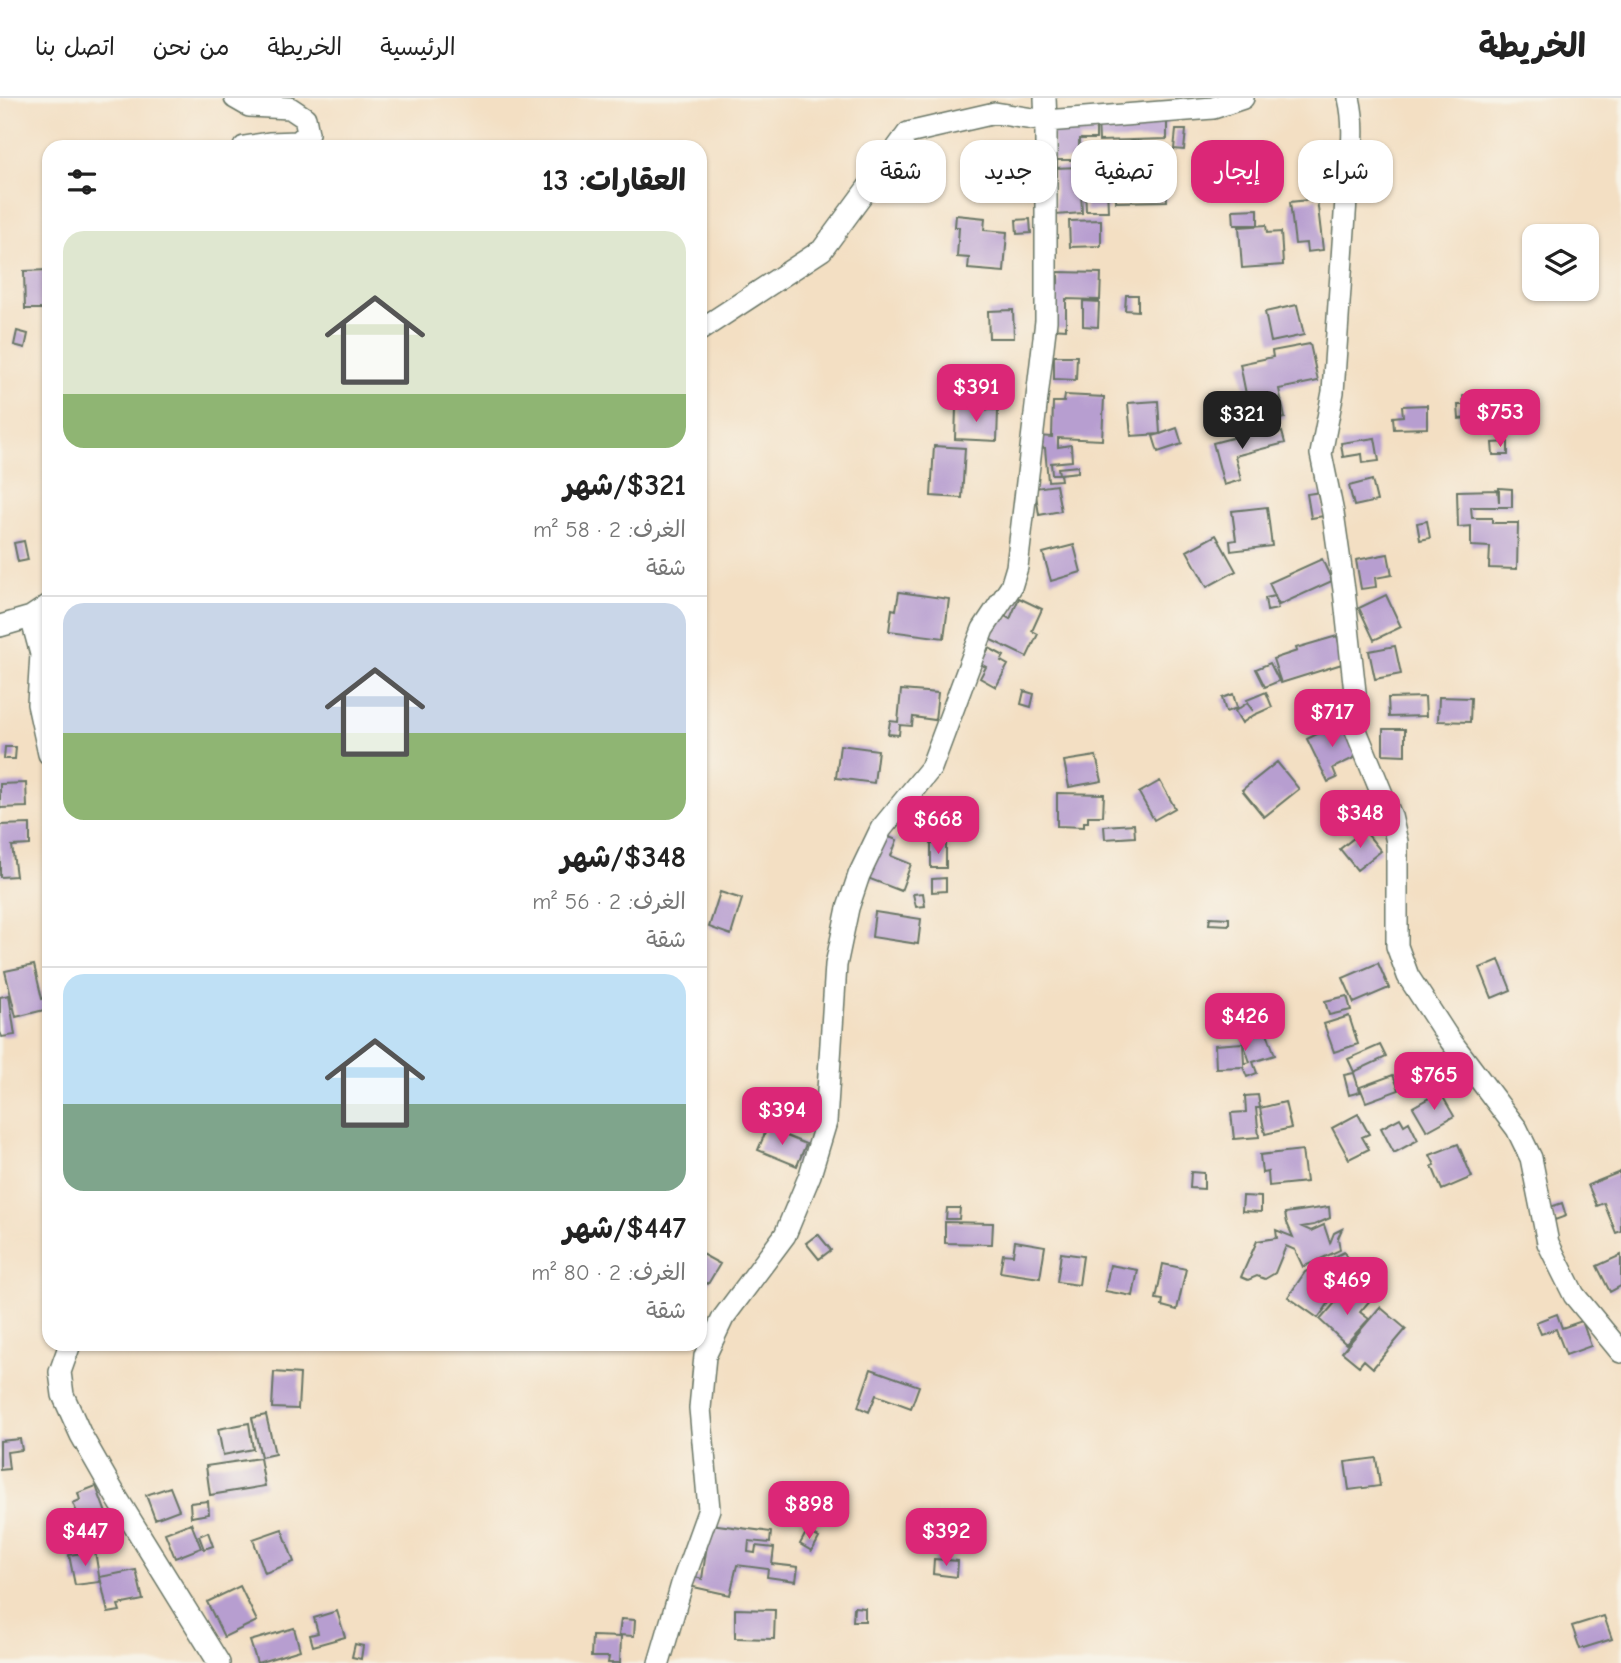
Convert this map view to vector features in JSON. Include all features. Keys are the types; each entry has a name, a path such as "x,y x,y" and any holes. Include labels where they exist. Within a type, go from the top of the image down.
{"street":[{"path":"235,98 249,106 290,108 304,118 308,133 300,140"},
{"path":"659,1663 682,1584 709,1509 700,1408 705,1356 723,1318 785,1235 810,1175 826,1122 836,965 848,908 859,875 881,829 931,768 983,629 1011,587 1017,567 1046,321 1045,98"},
{"path":"707,325 822,250 908,133 995,113 1046,121 1213,108 1242,98"},
{"path":"1349,98 1353,116 1353,154 1347,185 1333,392 1321,454 1344,590 1355,692 1355,728 1391,816 1397,842 1397,946 1408,976 1447,1035 1517,1129 1531,1158 1548,1243 1573,1295 1621,1352"},
{"path":"0,625 31,617 42,610"},
{"path":"31,617 41,653 38,704 42,722"},
{"path":"67,1351 60,1372 64,1395 81,1435 219,1663"}],"building":[{"path":"1167,117 1167,139 1099,140 1098,119"},
{"path":"1096,121 1096,139 1071,140 1071,160 1057,160 1057,140 1052,140 1052,122"},
{"path":"1176,130 1186,130 1184,150 1177,149"},
{"path":"1071,167 1071,203 1082,203 1082,213 1056,215 1057,168"},
{"path":"1290,202 1317,203 1323,250 1307,252 1306,243 1295,244"},
{"path":"1086,203 1108,203 1108,211 1086,211"},
{"path":"1258,209 1258,225 1234,225 1233,210"},
{"path":"956,215 985,218 984,230 1007,232 1004,272 968,269 969,258 957,257 959,227 955,227"},
{"path":"1030,219 1031,233 1017,234 1016,220"},
{"path":"1101,220 1101,246 1070,247 1069,221"},
{"path":"1266,225 1267,233 1281,232 1283,265 1242,268 1239,227"},
{"path":"42,270 42,309 25,309 24,271"},
{"path":"1058,272 1101,273 1100,300 1066,299 1066,329 1050,328 1051,282 1058,283"},
{"path":"1126,295 1138,295 1138,311 1125,310"},
{"path":"1083,301 1099,302 1098,327 1083,326"},
{"path":"1297,305 1304,335 1271,342 1265,312"},
{"path":"1013,310 1014,338 989,338 988,311"},
{"path":"17,331 28,334 25,348 14,345"},
{"path":"1310,344 1318,381 1279,389 1285,418 1252,424 1240,364 1273,357 1272,351"},
{"path":"1054,356 1077,356 1076,380 1054,379"},
{"path":"1491,392 1493,415 1459,419 1458,405 1464,405 1463,396"},
{"path":"1065,395 1104,397 1102,440 1058,438 1058,447 1071,445 1072,461 1051,463 1052,474 1059,474 1058,468 1078,466 1078,472 1060,474 1061,480 1048,481 1045,448 1038,447 1038,436 1052,437 1053,402 1064,402"},
{"path":"1158,401 1160,434 1131,436 1128,403"},
{"path":"1427,405 1427,428 1394,429 1393,417 1403,416 1402,406"},
{"path":"956,408 998,410 997,441 955,439"},
{"path":"1177,428 1182,444 1158,452 1153,436"},
{"path":"1270,428 1272,435 1282,432 1285,443 1235,456 1241,480 1224,485 1213,443"},
{"path":"1375,438 1379,461 1363,463 1362,454 1343,457 1341,443"},
{"path":"1508,442 1508,455 1493,455 1492,443"},
{"path":"934,446 965,448 962,498 931,496"},
{"path":"1372,480 1377,501 1354,506 1349,486"},
{"path":"1056,485 1061,511 1039,515 1035,488"},
{"path":"1499,488 1512,489 1512,507 1471,507 1472,518 1492,518 1492,523 1518,523 1517,569 1489,568 1490,547 1471,546 1471,526 1458,527 1457,491 1498,490 1499,502"},
{"path":"1321,492 1324,516 1311,518 1307,494"},
{"path":"1267,507 1272,546 1231,551 1230,541 1236,540 1232,511"},
{"path":"1427,521 1430,538 1420,540 1417,523"},
{"path":"1216,535 1236,571 1207,587 1187,551"},
{"path":"24,541 28,560 18,562 14,543"},
{"path":"1074,545 1081,572 1051,581 1043,553"},
{"path":"1388,554 1392,575 1375,578 1376,587 1361,589 1356,560"},
{"path":"1322,559 1332,581 1279,605 1275,597 1278,609 1267,611 1265,598 1275,596 1269,583"},
{"path":"899,592 949,599 944,638 889,631 892,609 896,610"},
{"path":"1386,595 1401,627 1374,640 1359,608"},
{"path":"1019,598 1042,609 1032,631 1038,634 1027,657 989,639 1001,614 1010,619"},
{"path":"1337,636 1345,663 1281,683 1273,659 1297,651 1296,648"},
{"path":"1395,646 1401,674 1375,679 1369,651"},
{"path":"989,648 1004,656 1001,661 1008,665 996,687 980,678 986,667 980,664"},
{"path":"1270,663 1279,681 1265,687 1256,669"},
{"path":"901,690 938,693 935,720 913,717 912,726 900,725 899,735 888,734 890,721 898,722"},
{"path":"1024,691 1034,694 1031,707 1021,704"},
{"path":"1266,692 1272,707 1242,723 1235,711 1247,703 1253,711 1247,700"},
{"path":"1233,694 1237,708 1226,712 1222,698"},
{"path":"1425,697 1426,716 1389,717 1388,698"},
{"path":"1439,697 1471,698 1470,722 1438,721"},
{"path":"1341,722 1358,756 1333,768 1337,778 1328,782 1307,739"},
{"path":"1383,729 1405,729 1405,755 1383,754"},
{"path":"840,745 878,750 874,783 836,778"},
{"path":"5,747 16,747 15,759 4,759"},
{"path":"1096,756 1102,781 1069,787 1064,761"},
{"path":"1277,762 1299,789 1264,817 1242,790"},
{"path":"1160,781 1175,808 1154,820 1139,793"},
{"path":"26,783 27,807 0,808 0,784"},
{"path":"1057,793 1104,794 1103,816 1088,816 1084,827 1057,826"},
{"path":"1332,815 1341,826 1333,833 1324,822"},
{"path":"30,824 30,845 12,846 16,876 0,877 0,825"},
{"path":"1134,824 1135,837 1105,839 1104,826"},
{"path":"932,827 946,827 945,843 932,842"},
{"path":"1364,830 1381,851 1357,870 1340,849"},
{"path":"881,834 897,840 891,856 911,864 901,891 865,877"},
{"path":"931,844 946,844 946,868 931,868"},
{"path":"946,878 946,891 932,892 932,879"},
{"path":"720,892 742,899 731,935 709,927"},
{"path":"923,893 925,906 916,907 913,894"},
{"path":"875,912 921,919 918,944 872,937"},
{"path":"1210,917 1229,918 1229,925 1209,924"},
{"path":"1499,960 1511,990 1492,998 1480,968"},
{"path":"1378,963 1389,988 1354,1003 1343,978"},
{"path":"34,965 42,1010 16,1017 5,971"},
{"path":"9,995 15,1035 2,1037 0,997"},
{"path":"1347,996 1351,1010 1329,1015 1325,1001"},
{"path":"1349,1016 1358,1044 1334,1052 1324,1024"},
{"path":"1266,1030 1275,1055 1253,1062 1257,1073 1247,1077 1243,1067 1216,1068 1215,1045 1243,1043 1244,1064 1250,1062 1242,1039"},
{"path":"1380,1045 1386,1057 1354,1072 1348,1059"},
{"path":"1354,1073 1360,1092 1349,1095 1344,1075"},
{"path":"1393,1075 1399,1090 1366,1102 1360,1087"},
{"path":"1440,1092 1454,1116 1427,1131 1413,1107"},
{"path":"1258,1095 1260,1108 1256,1108 1259,1137 1234,1139 1231,1113 1246,1112 1245,1096"},
{"path":"1285,1102 1291,1128 1265,1134 1260,1108"},
{"path":"1358,1114 1369,1134 1362,1137 1369,1149 1349,1159 1332,1128"},
{"path":"1400,1118 1404,1125 1409,1122 1418,1140 1394,1153 1381,1128"},
{"path":"767,1128 806,1144 797,1166 758,1150"},
{"path":"1458,1144 1472,1177 1442,1190 1430,1155"},
{"path":"1302,1150 1306,1182 1269,1186 1268,1172 1262,1173 1260,1155"},
{"path":"1191,1172 1204,1173 1204,1189 1190,1188"},
{"path":"1620,1172 1621,1231 1616,1233 1604,1203 1597,1206 1588,1185"},
{"path":"1243,1196 1261,1197 1261,1212 1242,1211"},
{"path":"1562,1203 1566,1216 1555,1220 1550,1207"},
{"path":"1329,1207 1330,1218 1302,1227 1311,1231 1324,1225 1330,1243 1334,1233 1342,1229 1338,1238 1340,1250 1303,1267 1295,1250 1286,1246 1275,1273 1265,1279 1257,1276 1248,1280 1241,1277 1257,1241 1277,1238 1276,1230 1293,1237 1285,1213"},
{"path":"947,1208 960,1208 959,1219 946,1219"},
{"path":"945,1222 993,1223 992,1244 945,1243"},
{"path":"818,1234 831,1250 819,1259 806,1243"},
{"path":"1015,1241 1045,1246 1040,1278 1000,1272 1003,1254 1013,1255"},
{"path":"1344,1252 1348,1260 1329,1269 1320,1282 1353,1264 1358,1275 1353,1282 1339,1289 1318,1318 1288,1297 1305,1272"},
{"path":"1061,1253 1083,1256 1079,1285 1057,1282"},
{"path":"1621,1255 1621,1286 1610,1292 1597,1266"},
{"path":"707,1257 720,1264 707,1284"},
{"path":"1163,1264 1186,1269 1177,1310 1162,1306 1163,1300 1156,1299"},
{"path":"1110,1265 1138,1270 1133,1296 1105,1291"},
{"path":"1361,1290 1371,1299 1360,1312 1369,1319 1346,1344 1320,1320 1341,1296 1349,1303"},
{"path":"1380,1307 1406,1329 1373,1368 1364,1360 1359,1366 1342,1352"},
{"path":"1557,1314 1562,1328 1582,1321 1591,1346 1566,1355 1556,1329 1541,1334 1536,1322"},
{"path":"871,1369 919,1386 911,1408 876,1395 869,1412 858,1407"},
{"path":"274,1372 300,1374 298,1409 272,1408"},
{"path":"266,1415 275,1454 261,1457 252,1418"},
{"path":"249,1423 253,1449 223,1455 218,1429"},
{"path":"20,1439 22,1450 7,1452 9,1469 0,1470 0,1441"},
{"path":"260,1458 265,1486 210,1495 206,1466"},
{"path":"1376,1458 1380,1486 1349,1490 1345,1462"},
{"path":"96,1486 107,1516 82,1525 73,1503 80,1500 78,1493"},
{"path":"170,1487 179,1510 155,1519 146,1495"},
{"path":"208,1501 209,1514 191,1517 190,1503"},
{"path":"191,1523 201,1548 175,1558 165,1533"},
{"path":"710,1524 771,1532 770,1543 749,1541 748,1552 755,1553 756,1546 774,1548 772,1564 798,1567 796,1581 767,1577 768,1569 737,1565 730,1595 689,1586 691,1576 702,1579"},
{"path":"282,1529 294,1562 265,1573 253,1539"},
{"path":"807,1531 819,1538 812,1551 800,1544"},
{"path":"208,1532 213,1546 204,1549 199,1536"},
{"path":"95,1551 100,1582 75,1585 69,1555"},
{"path":"934,1559 958,1561 957,1577 933,1574"},
{"path":"136,1570 143,1600 118,1605 120,1611 108,1613 100,1577"},
{"path":"240,1586 257,1621 224,1637 207,1602"},
{"path":"854,1607 865,1608 865,1621 853,1621"},
{"path":"735,1609 775,1610 774,1639 735,1638"},
{"path":"337,1611 345,1637 313,1646 310,1635 318,1633 314,1618"},
{"path":"1604,1616 1612,1639 1580,1649 1572,1626"},
{"path":"621,1619 635,1620 634,1636 619,1635"},
{"path":"294,1628 300,1650 257,1663 250,1641"},
{"path":"592,1636 621,1637 620,1663 608,1663 609,1657 591,1657"},
{"path":"355,1644 363,1646 361,1659 352,1657"}]}
